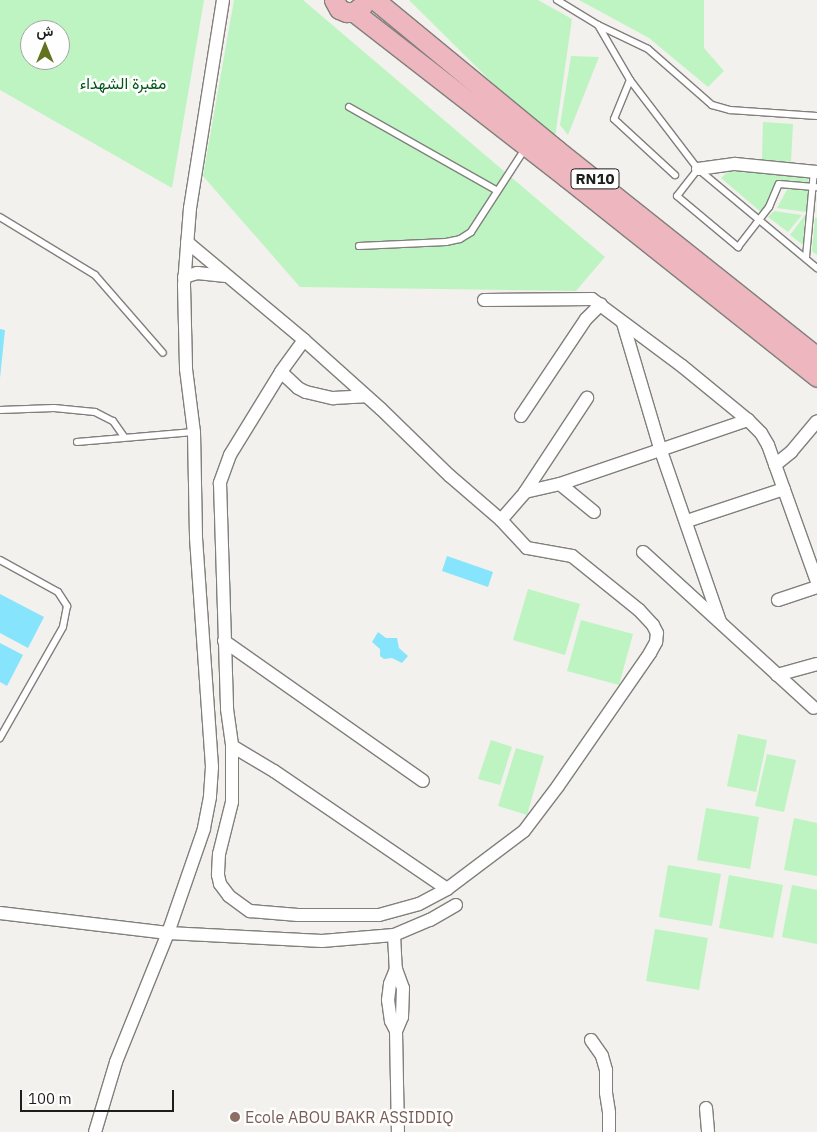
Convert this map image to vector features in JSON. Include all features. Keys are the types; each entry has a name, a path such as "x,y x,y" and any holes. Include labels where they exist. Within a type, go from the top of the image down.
{"main road":[{"name":"RN10","path":"334,0 339,9 346,12 360,6 526,147 817,377"},
{"name":"RN10","path":"383,3 557,150 817,357"}],"street":[{"path":"95,1132 116,1062 168,933 204,829 212,767 196,538 194,432 186,369 184,277 195,170 223,0"},
{"path":"698,169 735,164 815,171"},
{"path":"187,242 304,340 450,476 502,520 527,548 572,556 586,564 644,615 657,633 656,642 558,786 524,831 447,889 419,904 379,915 298,915 250,911 228,896 220,884 218,876 219,854 232,802 232,746 227,709 220,483 230,455 281,372 304,340"},
{"path":"184,277 197,273 227,276"},
{"path":"484,300 584,298 601,304 623,323 682,366 748,420 761,433 775,465 817,582"},
{"path":"520,416 586,319 601,304"},
{"path":"623,323 661,451 687,521 720,621"},
{"path":"281,372 306,392 334,398 366,396"},
{"path":"502,520 525,492 587,398"},
{"path":"525,492 560,484 748,420"},
{"path":"775,465 791,452 817,421"},
{"path":"560,484 594,512"},
{"path":"687,521 784,489"},
{"path":"644,552 814,708"},
{"path":"778,600 817,587"},
{"path":"224,641 423,780"},
{"path":"777,674 817,664"},
{"path":"232,746 274,771 447,889"},
{"path":"0,912 168,933 322,941 394,935 430,920 456,905"},
{"path":"394,935 396,969 403,988 402,1017 396,1031 398,1132"},
{"path":"591,1040 602,1056 606,1070 610,1132"},
{"path":"706,1108 708,1132"}],"lane":[{"path":"557,0 598,25 648,49 712,105 730,110 817,116"},
{"path":"598,25 630,80 698,169 817,268"},
{"path":"630,80 614,118 675,175"},
{"path":"349,107 496,190"},
{"path":"359,246 446,242 460,239 471,232 496,190 526,147"},
{"path":"698,169 678,196 738,247 769,207 779,184 815,187"},
{"path":"806,257 815,187 815,171"},
{"path":"0,217 95,274 163,353"},
{"path":"0,410 54,408 95,412 113,421 124,437"},
{"path":"77,442 194,432"},
{"path":"0,560 58,592 67,606 63,627 0,738"}],"green space":[{"name":"مقبرة الشهداء","path":"0,0 204,0 172,188 0,90"},
{"path":"234,0 303,0 605,257 576,291 300,287 203,176"},
{"path":"409,0 538,0 572,19 554,144"},
{"path":"579,0 704,0 704,48 724,71 708,87 649,38"},
{"path":"571,56 599,57 568,135 560,125"},
{"path":"763,122 793,124 791,162 762,161"},
{"path":"729,171 808,177 808,183 777,181 762,213 721,178"},
{"path":"788,188 808,190 806,212 777,208"},
{"path":"774,211 802,215 788,232 768,217"},
{"path":"805,215 803,245 790,235"},
{"path":"815,218 817,218 817,255 812,251"},
{"path":"528,589 580,604 565,655 513,640"},
{"path":"581,620 633,634 619,685 567,671"},
{"path":"738,734 767,740 756,792 727,786"},
{"path":"491,740 512,747 500,785 478,779"},
{"path":"516,748 544,756 527,815 498,806"},
{"path":"767,754 796,760 784,812 755,806"},
{"path":"706,808 759,817 750,869 697,860"},
{"path":"794,818 817,823 817,876 784,870"},
{"path":"668,865 721,874 712,926 659,917"},
{"path":"729,875 783,885 773,938 719,928"},
{"path":"792,885 817,890 817,944 782,937"},
{"path":"655,929 708,938 699,990 646,981"}],"water":[{"path":"0,329 5,330 0,378"},
{"path":"447,556 493,572 488,587 442,571"},
{"path":"0,594 44,617 28,648 0,633"},
{"path":"378,632 386,638 397,638 399,648 408,656 402,663 392,658 384,659 380,656 380,649 372,642"},
{"path":"0,643 23,655 7,686 0,682"}],"place":[{"name":"Ecole ABOU BAKR ASSIDDIQ","path":"235,1117"}]}
